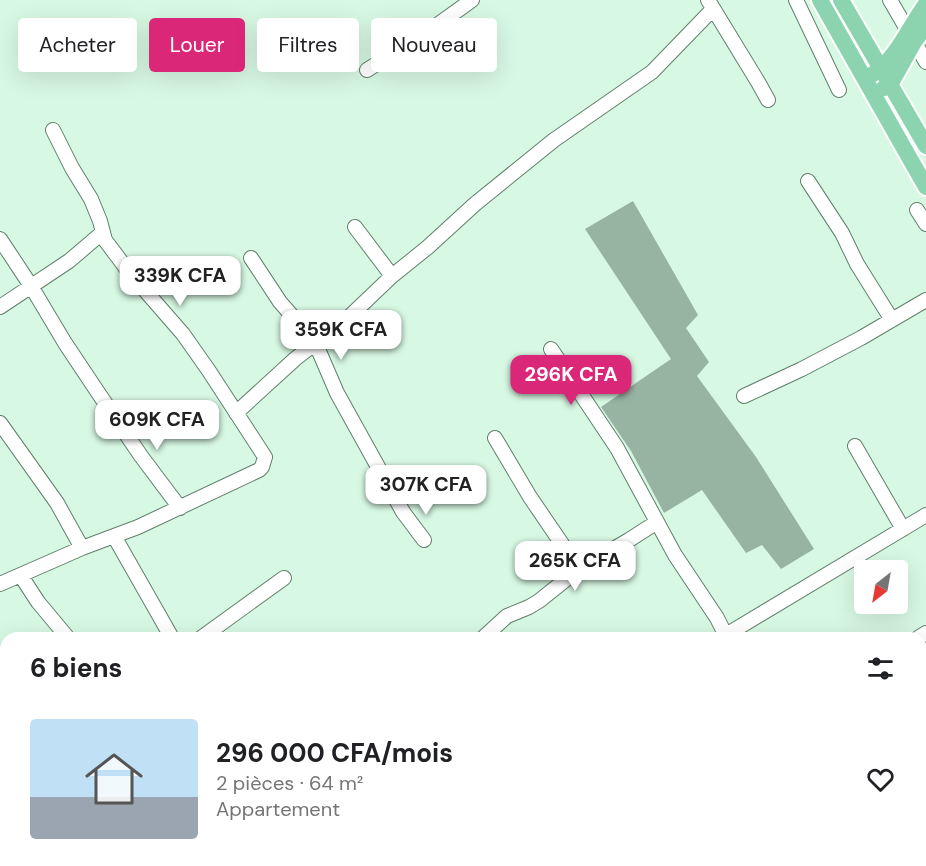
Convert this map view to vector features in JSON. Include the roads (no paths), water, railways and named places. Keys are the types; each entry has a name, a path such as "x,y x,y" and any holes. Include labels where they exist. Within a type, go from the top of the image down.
{"main road":[{"path":"820,0 926,187"},
{"path":"841,0 926,146"},
{"path":"873,95 891,83 926,4"},
{"path":"864,79 882,68 897,49 926,26"},
{"path":"866,44 880,49 897,49"},
{"path":"900,67 898,81 901,102"}],"street":[{"path":"367,70 429,31 472,0"},
{"path":"796,0 839,90"},
{"path":"890,0 926,62"},
{"path":"236,413 280,371 349,317 392,276 475,204 554,140 652,72 710,4 768,100"},
{"path":"0,584 82,548 138,527 259,470 265,457 183,334 119,260 105,240 91,199 53,130"},
{"path":"808,182 842,233 892,320"},
{"path":"917,210 926,224"},
{"path":"355,227 392,276"},
{"path":"0,307 69,261 103,232"},
{"path":"0,239 97,391 141,456 180,507"},
{"path":"251,258 280,302 315,342 337,393 403,512 424,540"},
{"path":"744,396 802,369 926,300"},
{"path":"551,349 617,448 687,574 725,632"},
{"path":"0,423 57,503 82,548"},
{"path":"495,438 530,497 579,569"},
{"path":"855,446 903,529"},
{"path":"734,632 926,515"},
{"path":"490,632 507,616 539,601 579,569 657,522"},
{"path":"114,536 169,632"},
{"path":"21,576 38,602 63,632"},
{"path":"209,632 284,578"}]}
